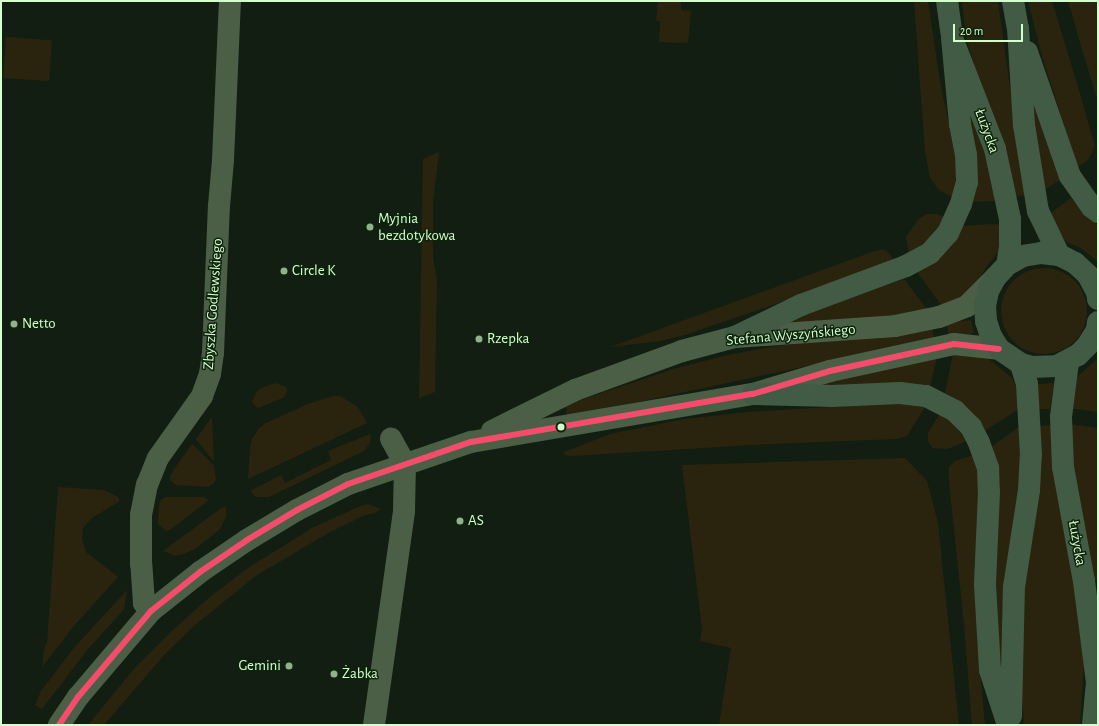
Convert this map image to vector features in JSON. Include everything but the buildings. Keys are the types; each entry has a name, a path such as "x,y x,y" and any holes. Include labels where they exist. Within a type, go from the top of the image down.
{"main road":[{"name":"Łużycka","path":"948,1 952,38 995,149 1010,219 1010,248 1001,271 988,291 985,306 986,321 990,336 999,349"},
{"path":"1013,1 1018,28 1024,125 1038,211 1059,255"},
{"path":"1018,28 1070,176 1092,207 1098,212"},
{"path":"735,336 801,305 906,266 930,253 948,233 961,204 967,182 966,155 960,124 952,38"},
{"path":"1001,271 1023,256 1041,253 1059,255 1075,263 1093,278 1098,299"},
{"path":"999,349 1021,364 1044,368 1068,362 1093,343 1098,322"},
{"name":"Łużycka","path":"1068,362 1061,416 1063,467 1084,581 1097,679 1093,725"},
{"path":"1011,725 1014,587 1029,490 1031,455 1027,384 1021,364"},
{"path":"753,394 832,396 900,393 926,396 955,411 971,427 980,443 988,468 989,492 985,585 990,670 1008,725"}],"street":[{"name":"Zbyszka Godlewskiego","path":"151,611 144,603 141,564 141,514 147,485 158,458 202,396 210,374 213,353 230,1"},
{"name":"Stefana Wyszyńskiego","path":"59,725 78,697 151,611 200,572 247,540 297,510 348,484 471,442 575,390 682,351 735,336 895,326 939,317 967,306 1001,271"},
{"name":"Stefana Wyszyńskiego","path":"471,442 753,394 830,371 954,344 999,349"},
{"path":"374,725 404,511 406,464 391,439"}],"shaded area":[{"path":"658,1 681,1 681,10 691,11 688,43 659,42 660,21 656,21"},
{"path":"914,1 928,1 940,81 955,155 956,173 954,198 939,190 930,178 925,152"},
{"path":"962,1 998,1 1025,195 1014,197 966,38"},
{"path":"1028,1 1052,1 1081,97 1095,146 1088,160 1077,167 1042,56"},
{"path":"1068,1 1098,1 1098,102 1083,53"},
{"path":"6,37 52,40 49,81 3,78"},
{"path":"1035,99 1060,180 1043,191 1029,100"},
{"path":"973,113 997,201 971,202 966,114"},
{"path":"439,152 433,202 433,258 437,280 435,392 419,398 423,159"},
{"path":"1071,198 1086,217 1098,225 1098,262 1081,248 1067,242 1056,230 1047,216"},
{"path":"926,214 936,214 945,217 942,224 925,244 909,255 906,237 918,220"},
{"path":"992,224 1001,225 999,251 986,267 974,288 944,309 917,272 962,226"},
{"path":"883,249 889,253 896,263 685,335 661,341 610,347 872,252"},
{"path":"1044,268 1061,271 1075,280 1084,294 1087,311 1084,328 1075,342 1061,351 1044,354 1027,351 1013,342 1004,328 1001,311 1004,294 1013,280 1027,271"},
{"path":"904,279 929,312 790,326 788,319"},
{"path":"971,320 974,333 949,338 946,323"},
{"path":"932,327 934,339 567,417 566,405 677,368 723,356 770,347"},
{"path":"953,354 980,355 990,360 1012,378 1018,391 1022,407 984,431 957,400 945,393"},
{"path":"937,357 930,387 817,388 818,381"},
{"path":"1098,358 1098,412 1068,408 1076,378"},
{"path":"275,383 286,387 287,391 285,397 258,408 252,402 256,393 261,388"},
{"path":"1054,383 1050,409 1038,409 1038,384"},
{"path":"333,396 340,396 358,407 367,423 248,479 250,448 252,439 259,428 266,423 308,404"},
{"path":"909,402 925,407 907,436 896,439 770,444 571,456 565,455 564,452 610,434 685,419 749,412"},
{"path":"940,413 946,417 961,433 966,441 948,449 932,448 928,441 928,433"},
{"path":"211,418 212,419 214,462 196,439"},
{"path":"1069,424 1098,428 1098,579 1094,580 1071,480"},
{"path":"1022,425 1021,480 1005,583 1002,612 1003,656 999,661 997,658 991,447"},
{"path":"1051,425 1073,558 1084,663 1080,725 1024,725 1018,639 1039,426"},
{"path":"370,434 369,445 364,451 269,497 256,497 250,491 281,475 285,483 331,460 328,451"},
{"path":"192,444 214,465 216,479 209,487 176,485 171,481 170,477 174,469"},
{"path":"974,455 978,464 979,482 977,638 985,725 972,725 964,624 949,482 949,467 955,461"},
{"path":"905,458 927,481 938,523 959,725 719,725 731,648 700,641 702,629 682,465"},
{"path":"58,487 104,490 118,497 120,501 92,518 83,528 82,540 86,552 118,577 73,627 42,667 44,649 47,643"},
{"path":"166,497 203,497 209,500 170,530 166,531 158,524 159,505 161,500"},
{"path":"368,504 381,509 330,532 257,575 195,625 165,654 104,725 88,725 133,670 175,628 211,596 248,568 312,528"},
{"path":"226,507 226,517 220,529 198,547 176,556 163,551 220,509"},
{"path":"127,590 124,609 88,649 42,709 35,705 41,691 73,649"}],"transit line":[{"path":"59,725 78,697 151,611 200,572 247,540 297,510 348,484 471,442 753,394 830,371 954,344 999,349"}],"place":[{"name":"Myjnia bezdotykowa","path":"370,227"},
{"name":"Circle K","path":"284,271"},
{"name":"Netto","path":"14,324"},
{"name":"Rzepka","path":"479,339"},
{"name":"AS","path":"460,521"},
{"name":"Gemini","path":"289,666"},
{"name":"Żabka","path":"334,674"}]}
